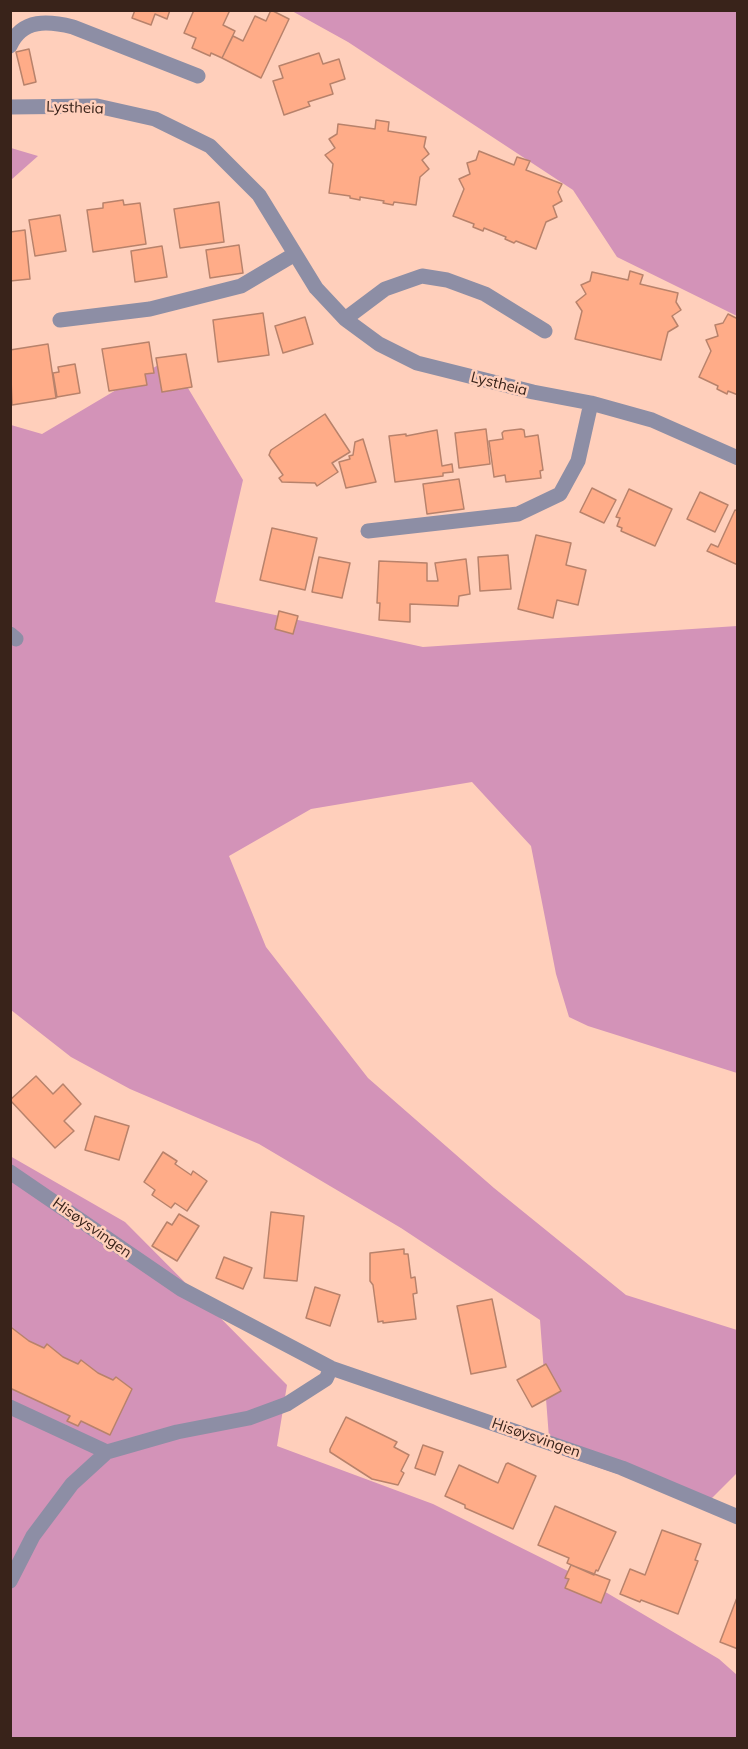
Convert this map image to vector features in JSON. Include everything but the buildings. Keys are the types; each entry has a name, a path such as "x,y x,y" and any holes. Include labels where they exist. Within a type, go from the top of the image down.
{"street":[{"path":"10,46 26,28 39,23 53,22 73,27 198,76"},
{"name":"Lystheia","path":"10,107 97,106 155,119 210,146 259,195 316,288 345,319 379,344 417,363 533,392 591,403 652,420 738,458"},
{"path":"60,320 150,309 241,286 295,254"},
{"path":"345,319 385,289 422,276 447,280 485,294 545,331"},
{"path":"368,531 518,514 560,494 579,461 591,403"},
{"name":"Hisøysvingen","path":"10,1172 181,1290 332,1368 622,1468 738,1516"},
{"path":"10,1581 33,1536 72,1484 107,1452 177,1432 249,1418 287,1404 326,1379 332,1368"},
{"path":"10,1407 107,1452"}],"shaded area":[{"path":"292,11 737,11 737,316 617,257 573,190 348,42"},
{"path":"10,148 38,156 11,180"},
{"path":"170,358 243,480 215,602 423,647 737,626 737,1073 588,1026 569,1017 556,974 531,846 472,782 311,809 229,856 266,947 368,1078 494,1188 626,1295 737,1330 737,1473 706,1504 550,1451 540,1320 401,1228 259,1144 130,1089 71,1057 11,1010 11,425 42,434"},
{"path":"10,1156 125,1222 287,1385 277,1446 433,1504 580,1577 719,1659 737,1675 737,1738 11,1738"}]}
